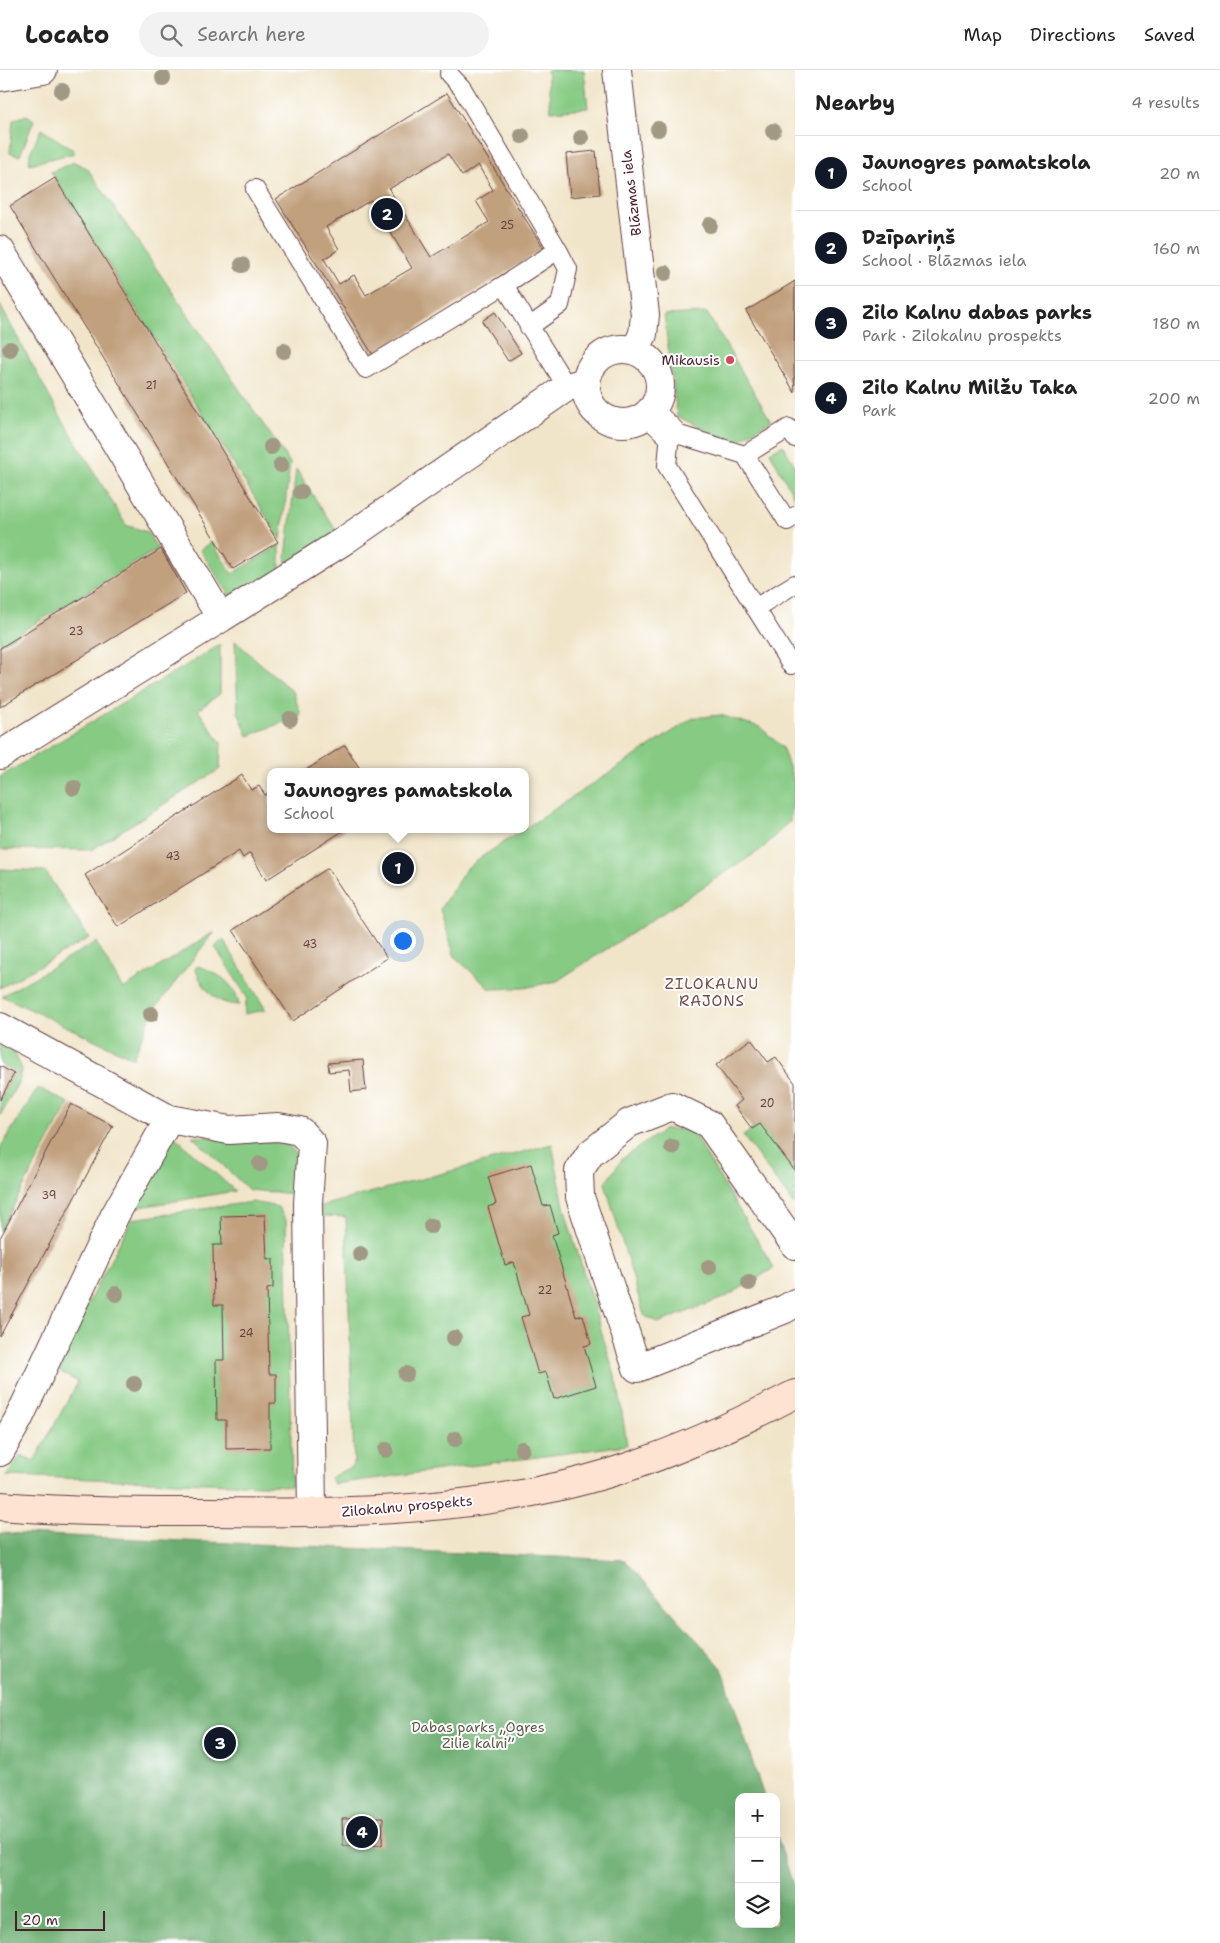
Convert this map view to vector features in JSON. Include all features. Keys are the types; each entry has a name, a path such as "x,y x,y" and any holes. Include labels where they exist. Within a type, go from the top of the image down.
{"main road":[{"name":"Zilokalnu prospekts","path":"0,1506 61,1511 312,1514 386,1510 476,1501 558,1486 634,1466 729,1428 795,1394"}],"street":[{"path":"0,77 43,70"},
{"name":"Blāzmas iela","path":"617,70 645,315 643,334 635,351"},
{"path":"0,250 221,618"},
{"path":"0,755 345,540 576,384 592,365 606,354 623,350 635,351 653,365 658,376 660,388 657,400 649,412 643,418 625,424 605,419 591,404 587,394 576,384"},
{"path":"649,412 670,432"},
{"path":"0,1027 169,1119 229,1130 278,1127 300,1131 312,1144 308,1202 312,1514"},
{"path":"795,1245 709,1124 672,1106 629,1123 590,1154 580,1171 580,1197 637,1368 785,1309 795,1303"},
{"path":"0,1452 18,1420 116,1215 169,1119"}],"lane":[{"path":"449,74 462,88 568,269 560,305 529,327"},
{"path":"255,190 366,369 558,250"},
{"path":"504,284 529,327 576,384"},
{"path":"745,455 789,428 795,438"},
{"path":"791,665 667,466 670,432 745,455 787,520 795,516"},
{"path":"755,608 795,584"}],"green space":[{"path":"547,70 584,70 588,108 551,111"},
{"path":"27,115 34,120 20,156 10,153 13,120"},
{"path":"41,129 72,149 75,153 29,164 30,153"},
{"path":"74,162 87,168 290,463 281,540 51,172"},
{"path":"0,305 54,405 126,525 147,532 158,549 0,645"},
{"path":"707,313 771,421 732,444 677,416 664,315"},
{"path":"783,445 795,466 794,497 770,452"},
{"path":"296,469 341,538 284,576"},
{"path":"212,542 232,574 280,545 280,578 236,605 200,550"},
{"path":"235,641 293,692 301,715 248,736 238,712"},
{"path":"220,645 220,694 198,710 221,743 220,769 91,850 0,849 0,777"},
{"path":"720,715 760,727 782,747 795,784 790,821 762,849 557,981 524,988 490,989 455,957 440,909 466,869 518,833 529,833 529,826 693,718"},
{"path":"0,869 45,871 89,938 0,988"},
{"path":"214,932 153,1011 133,1058 2,996 96,942 123,989"},
{"path":"223,939 266,1010 244,1014 247,997 215,947"},
{"path":"199,966 225,980 234,991 239,1005 223,1002 211,994 195,968"},
{"path":"0,1042 12,1048 22,1069 20,1075 0,1064"},
{"path":"14,1074 21,1077 0,1116 0,1100"},
{"path":"38,1088 69,1103 0,1231 0,1148"},
{"path":"760,1124 795,1171 794,1205 743,1136"},
{"path":"665,1129 691,1130 774,1268 726,1297 658,1323 644,1315 605,1183 623,1158"},
{"path":"174,1136 235,1191 128,1209"},
{"path":"192,1136 286,1142 296,1154 295,1194 249,1190"},
{"path":"552,1144 565,1211 618,1386 627,1445 334,1484 330,1478 354,1465 346,1217 322,1216 321,1206"},
{"path":"252,1202 278,1207 286,1220 292,1486 6,1476 21,1455 34,1461 78,1382 54,1368 132,1219"},
{"name":"Dabas parks „Ogres Zilie kalni”","path":"0,1533 625,1560 722,1668 763,1793 735,1793 735,1928 780,1928 780,1846 795,1890 795,1943 0,1943"}],"building":[{"path":"447,93 544,249 373,355 276,199","holes":["448,154 462,176 478,165 493,190 476,201 489,222 431,257 389,189","371,200 412,268 366,295 354,275 339,284 324,259 339,249 326,227"]},
{"path":"596,151 600,194 570,197 566,154"},
{"path":"55,178 278,542 233,569 10,206"},
{"path":"795,281 794,372 795,393 746,311"},
{"path":"495,312 521,353 508,361 482,321"},
{"path":"161,549 186,593 0,707 0,648"},
{"path":"345,745 359,768 309,768"},
{"path":"242,775 251,790 259,786 265,795 267,794 267,833 340,833 266,880 250,853 243,858 239,851 118,927 85,875"},
{"path":"328,868 387,958 293,1021 233,930"},
{"path":"751,1039 768,1062 776,1057 795,1083 795,1171 760,1124 752,1129 735,1106 742,1100 716,1065"},
{"path":"363,1060 366,1090 351,1092 349,1070 329,1072 328,1063"},
{"path":"0,1066 14,1074 0,1100"},
{"path":"71,1104 113,1126 0,1336 0,1238"},
{"path":"531,1164 543,1206 550,1205 558,1233 552,1235 576,1317 583,1315 591,1344 584,1346 596,1386 554,1399 546,1372 538,1374 521,1317 529,1315 514,1262 505,1265 488,1207 496,1204 488,1177"},
{"path":"265,1215 267,1259 273,1259 273,1288 267,1289 269,1374 276,1374 276,1403 270,1403 270,1448 226,1449 226,1420 217,1420 216,1360 224,1360 223,1305 214,1305 213,1245 222,1245 221,1216"},
{"path":"383,1818 382,1845 343,1846 342,1819"}],"place":[{"name":"Dzīpariņš","path":"387,214"},
{"name":"Mikausis","path":"730,360"},
{"name":"Jaunogres pamatskola","path":"398,868"},
{"name":"Zilo Kalnu dabas parks","path":"220,1743"},
{"name":"Zilo Kalnu Milžu Taka","path":"362,1832"}],"district":[{"name":"ZILOKALNU RAJONS","path":"712,992"}]}
